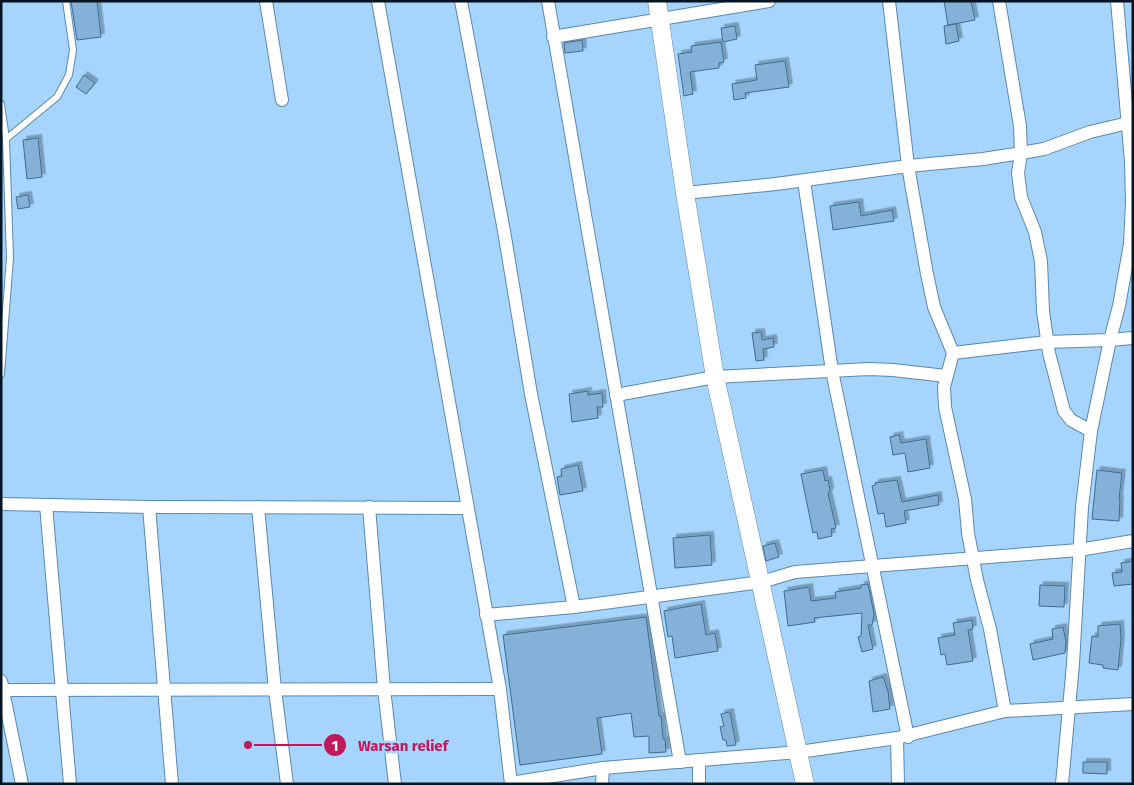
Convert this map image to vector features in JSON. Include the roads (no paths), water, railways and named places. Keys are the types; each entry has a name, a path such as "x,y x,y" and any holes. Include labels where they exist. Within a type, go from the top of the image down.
{"street":[{"path":"266,1 282,100"},
{"path":"378,1 500,689 511,783 603,768 799,752 903,737 1005,711 1133,704"},
{"path":"461,1 504,231 531,394 574,607"},
{"path":"548,1 680,762"},
{"path":"657,1 685,193 715,377 805,784"},
{"path":"553,37 769,1"},
{"path":"889,1 908,166 934,307 953,353 944,387 945,407 965,499 968,533 981,597 990,629 1005,711"},
{"path":"999,1 1020,126 1021,153 1018,173 1021,197 1035,232 1041,261 1043,311 1047,342 1064,412 1071,420 1091,431"},
{"path":"1062,784 1079,550 1091,431 1119,306 1130,244 1132,161 1117,1"},
{"path":"685,193 804,181 908,166 983,159 1021,153 1044,149 1090,132 1128,123"},
{"path":"804,181 832,371 873,566 903,737 898,784"},
{"path":"953,353 1047,342 1133,338"},
{"path":"616,395 715,377 869,368 946,376"},
{"path":"1,504 149,507 467,508"},
{"path":"46,505 70,784"},
{"path":"149,507 172,784"},
{"path":"258,507 275,690 287,784"},
{"path":"369,507 384,689 395,784"},
{"path":"486,615 574,607 760,582 795,572 1079,550 1133,541"},
{"path":"22,784 2,686 63,690 163,691 500,689"},
{"path":"699,760 699,784"},
{"path":"602,784 603,768"}],"lane":[{"path":"4,138 57,97 69,76 73,50 66,1"},
{"path":"1,104 10,258 1,374"}],"place":[{"name":"Warsan relief","path":"248,745"}]}
